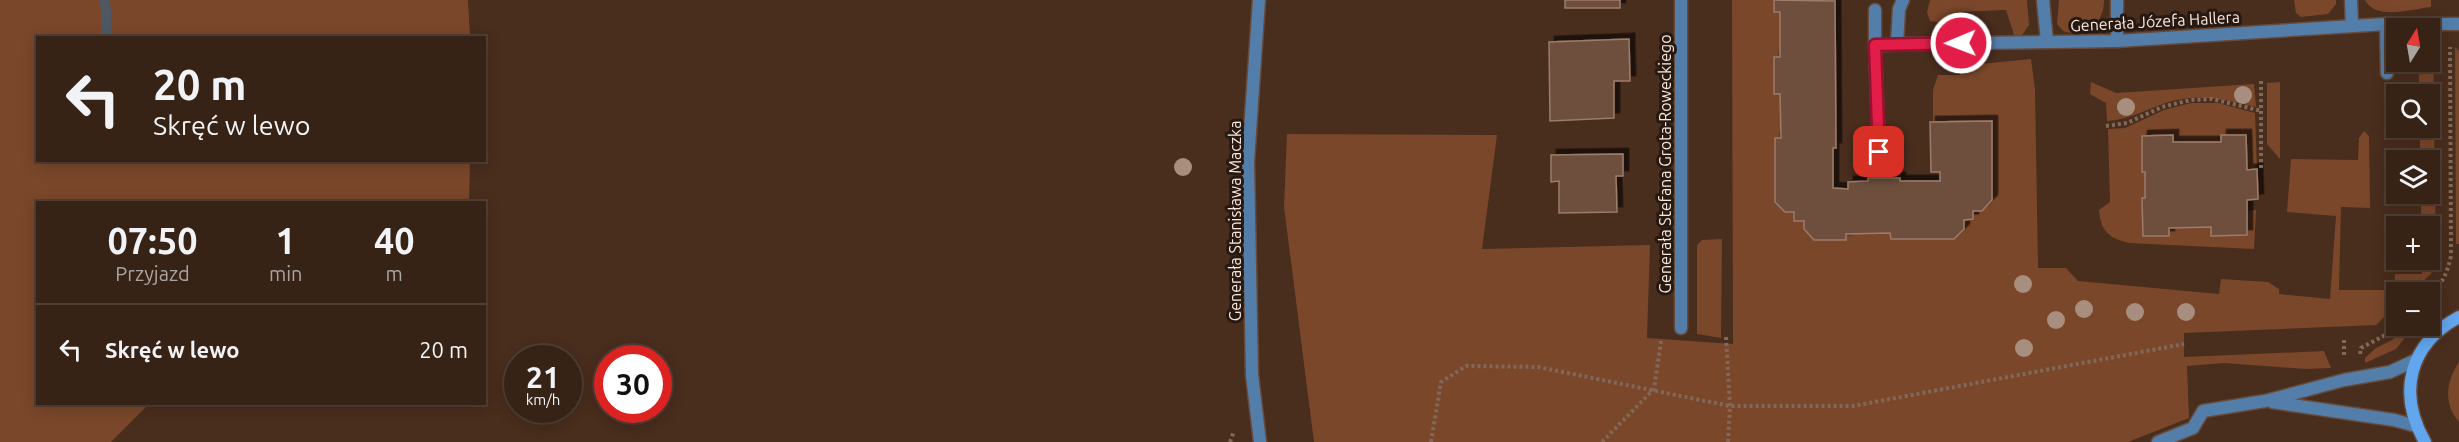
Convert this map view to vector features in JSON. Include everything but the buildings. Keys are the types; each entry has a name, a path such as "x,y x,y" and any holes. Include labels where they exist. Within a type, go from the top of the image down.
{"street":[{"name":"Generała Stanisława Maczka","path":"1259,0 1248,161 1252,375 1260,442"},
{"name":"Generała Stefana Grota-Roweckiego","path":"1681,0 1682,328"},
{"path":"1897,44 1899,9 1903,0"},
{"path":"2043,0 2047,42"},
{"path":"2117,0 2117,41"},
{"path":"2352,0 2352,26"},
{"path":"1875,10 1879,152"},
{"name":"Generała Józefa Hallera","path":"1875,45 2117,41 2386,24"},
{"path":"2425,442 2416,426 2410,405 2410,382 2416,360 2426,342 2441,327 2459,316"},
{"path":"2158,442 2193,428 2203,411 2265,401 2344,380 2390,372 2416,360"},
{"path":"2265,401 2394,420 2416,426"}],"path":[{"path":"2440,285 2448,272 2451,256 2454,24"},
{"path":"2261,168 2262,78"},
{"path":"2106,126 2127,123 2162,107 2191,100 2212,99 2262,111"},
{"path":"1602,442 1654,389 1662,333"},
{"path":"1726,337 1730,406 1728,442"},
{"path":"1431,442 1441,382 1466,366 1539,367 1730,406 1853,406 2184,344"}],"shaded area":[{"path":"0,0 468,0 470,36 36,36 36,162 470,162 469,201 36,201 36,405 148,405 111,442 0,442"},
{"path":"1732,0 1774,0 1774,11 1780,12 1780,57 1774,57 1774,94 1780,94 1781,138 1775,138 1775,201 1794,212 1795,221 1804,221 1804,229 1814,240 1846,240 1846,234 1890,233 1891,239 1954,239 1964,229 1964,220 1973,219 1973,211 1982,211 1992,200 1992,121 1933,121 1933,90 1938,75 1960,75 1960,66 2031,59 2035,89 2038,268 2066,268 2078,281 2219,294 2221,279 2268,282 2279,289 2279,294 2330,299 2336,216 2287,212 2291,159 2358,160 2359,138 2364,131 2369,136 2370,208 2341,207 2339,290 2386,290 2386,315 2376,325 2184,333 2184,357 2324,351 2331,368 2306,369 2224,363 2187,366 2189,418 2128,442 1314,442 1284,207 1287,134 1497,135 1482,249 1650,245 1647,338 1733,344"},
{"path":"1930,0 2027,0 2029,25 2022,35 2014,35 2006,10 1957,12 1956,25 1930,21 1927,12"},
{"path":"2059,0 2104,0 2101,16 2092,28 2079,33 2071,33 2063,31 2057,24"},
{"path":"2294,0 2336,0 2336,4 2328,14 2301,17 2296,13"},
{"path":"2365,0 2431,0 2431,7 2386,12 2370,6"},
{"path":"2455,47 2459,51 2459,244 2456,244"},
{"path":"2419,72 2433,72 2434,84 2419,84"},
{"path":"2091,82 2116,93 2254,84 2256,107 2219,99 2184,99 2128,117 2107,121 2106,103 2090,94"},
{"path":"2280,82 2280,159 2267,144 2267,83"},
{"path":"2191,103 2218,103 2255,113 2257,169 2247,170 2246,135 2221,135 2221,142 2173,142 2173,135 2142,136 2142,172 2145,172 2145,198 2142,199 2143,236 2169,236 2169,228 2211,227 2211,236 2247,235 2247,211 2256,210 2254,249 2129,243 2116,239 2104,229 2099,210 2110,202 2108,129 2125,128 2164,110"},
{"path":"2420,138 2434,138 2435,150 2420,150"},
{"path":"2421,204 2435,204 2435,216 2421,216"},
{"path":"1722,239 1721,338 1697,334 1697,245 1702,240"},
{"path":"2422,270 2432,270 2422,282 2394,282 2395,274 2422,274"},
{"path":"2396,336 2406,336 2396,349 2365,363 2365,358 2376,348"},
{"path":"2459,362 2459,422 2450,408 2448,392 2451,377"}],"waterway":[{"path":"104,0 106,36"}],"route":[{"path":"1879,152 1875,45 1961,43"}]}
